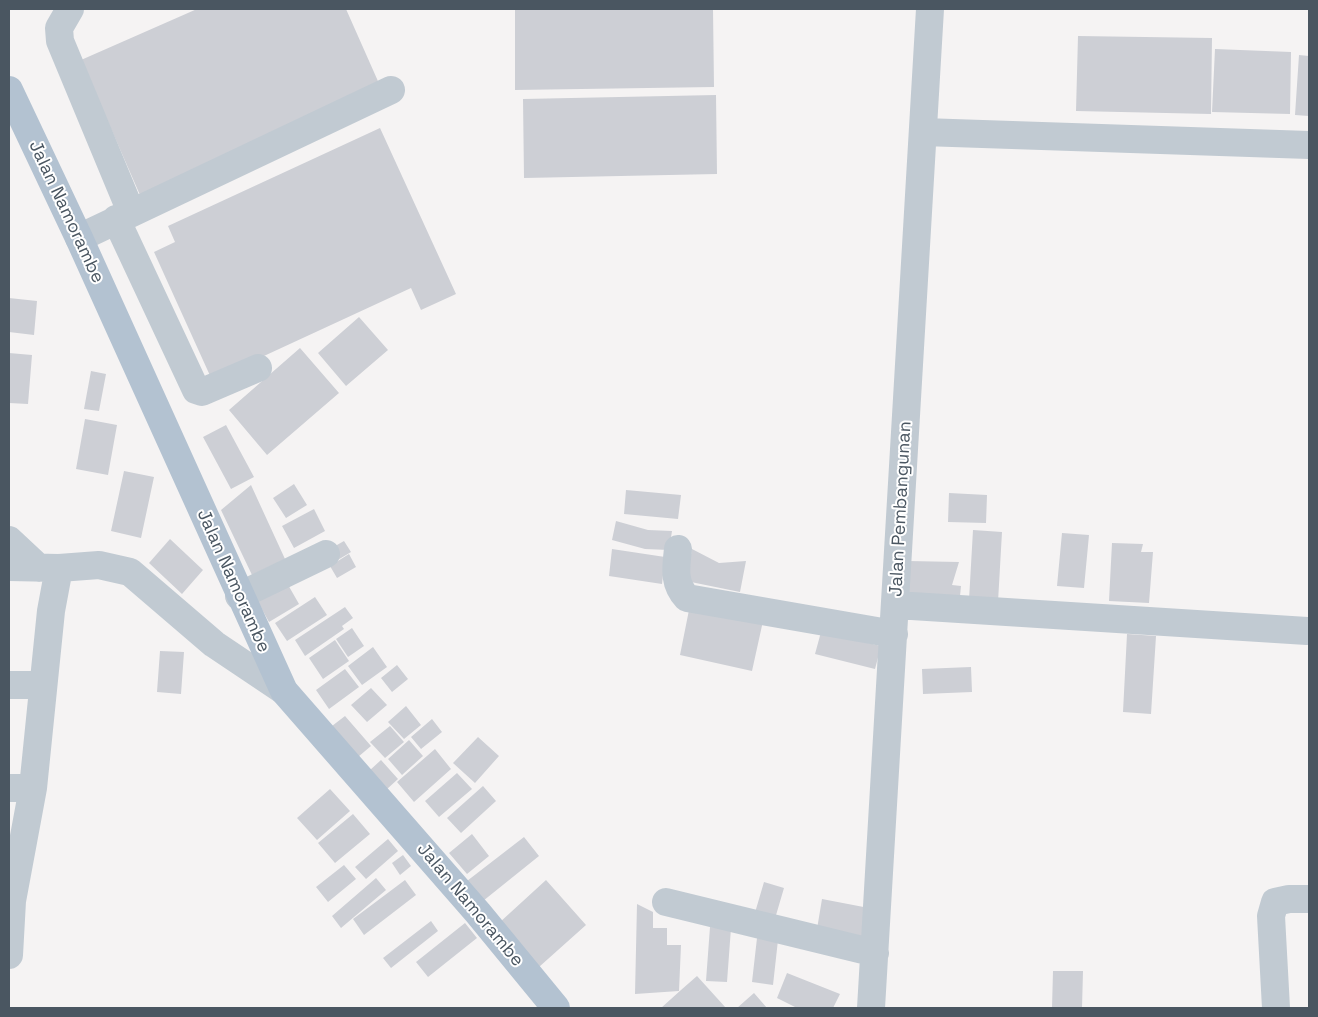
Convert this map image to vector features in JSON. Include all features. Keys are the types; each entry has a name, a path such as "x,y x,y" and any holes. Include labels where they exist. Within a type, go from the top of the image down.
{"main road":[{"name":"Jalan Namorambe","path":"9,90 79,238 239,596 284,691 478,913 556,1008"}],"street":[{"path":"70,9 60,28 60,41 123,215 196,390 202,392 258,368"},
{"name":"Jalan Pembangunan","path":"871,1008 930,9"},
{"path":"79,238 123,215 391,90"},
{"path":"923,132 1309,145"},
{"path":"9,540 49,568"},
{"path":"678,549 675,577 680,590 687,598 894,634"},
{"path":"239,596 326,554"},
{"path":"9,567 49,568 99,565 130,572 214,644 284,691"},
{"path":"9,955 11,901 21,788 43,685 51,611 49,568"},
{"path":"896,605 1306,631"},
{"path":"9,685 43,685"},
{"path":"1276,1008 1271,916 1275,902 1289,899 1309,899"},
{"path":"666,902 875,953"}],"building":[{"path":"197,9 346,9 381,88 140,195 81,60"},
{"path":"515,9 713,9 714,87 515,90"},
{"path":"1078,36 1212,38 1211,114 1076,111"},
{"path":"1215,49 1291,52 1290,114 1212,112"},
{"path":"1299,55 1309,56 1309,116 1295,115"},
{"path":"716,95 717,174 524,178 523,99"},
{"path":"380,128 456,294 421,310 411,288 212,380 154,252 175,242 168,226"},
{"path":"9,298 37,301 34,335 9,332"},
{"path":"359,317 388,350 346,386 318,353"},
{"path":"300,348 339,393 267,455 229,410"},
{"path":"9,353 32,355 28,404 9,403"},
{"path":"91,371 106,374 99,411 84,409"},
{"path":"85,419 117,425 108,475 76,469"},
{"path":"226,425 254,477 231,489 203,437"},
{"path":"124,471 154,477 141,538 111,531"},
{"path":"294,484 307,505 286,518 273,498"},
{"path":"251,485 285,559 252,575 221,510"},
{"path":"626,490 681,495 678,519 624,514"},
{"path":"949,493 987,495 986,523 948,522"},
{"path":"314,509 325,531 294,548 282,526"},
{"path":"616,521 648,530 672,531 669,550 645,549 612,540"},
{"path":"973,530 1002,532 998,602 969,600"},
{"path":"1062,533 1089,535 1084,588 1057,586"},
{"path":"170,539 203,570 182,594 149,563"},
{"path":"344,541 351,552 336,561 330,549"},
{"path":"1112,543 1143,544 1141,552 1153,552 1149,603 1109,601"},
{"path":"612,549 665,557 662,584 609,576"},
{"path":"692,549 719,563 746,561 740,592 686,581"},
{"path":"349,554 356,567 337,578 330,566"},
{"path":"908,561 959,562 952,585 961,586 959,606 908,604"},
{"path":"287,583 299,604 269,622 257,600"},
{"path":"315,597 327,615 287,641 275,623"},
{"path":"690,605 763,621 752,671 680,655"},
{"path":"345,607 353,618 342,626 344,629 305,656 295,640"},
{"path":"352,628 364,646 348,657 336,639"},
{"path":"821,632 881,646 875,669 815,654"},
{"path":"1127,634 1156,636 1151,714 1123,712"},
{"path":"335,640 349,661 323,679 309,658"},
{"path":"373,647 387,667 362,685 348,666"},
{"path":"160,651 184,652 181,694 157,692"},
{"path":"397,665 408,679 392,692 381,678"},
{"path":"971,667 972,692 923,694 922,669"},
{"path":"345,669 359,687 329,709 316,690"},
{"path":"371,688 387,705 367,722 351,705"},
{"path":"406,706 421,725 404,739 388,722"},
{"path":"345,716 371,746 358,757 332,726"},
{"path":"432,719 442,732 421,749 411,737"},
{"path":"390,726 404,742 385,758 370,742"},
{"path":"478,737 499,756 475,783 453,763"},
{"path":"409,740 423,756 402,775 388,759"},
{"path":"435,749 451,769 414,802 397,782"},
{"path":"381,760 398,779 386,790 369,771"},
{"path":"457,773 472,789 439,817 425,801"},
{"path":"483,786 496,801 461,833 447,818"},
{"path":"330,789 350,811 317,840 297,818"},
{"path":"353,814 370,834 335,863 318,843"},
{"path":"472,834 489,856 467,874 449,853"},
{"path":"524,837 539,856 483,901 467,881"},
{"path":"388,839 398,851 366,879 355,867"},
{"path":"403,855 411,866 400,875 392,863"},
{"path":"344,865 356,879 328,902 316,887"},
{"path":"376,878 386,890 341,928 332,916"},
{"path":"405,880 416,895 364,935 353,919"},
{"path":"546,880 586,925 539,967 499,923"},
{"path":"764,882 784,888 774,922 754,916"},
{"path":"822,899 874,909 867,944 816,935"},
{"path":"637,904 653,912 653,928 667,928 667,945 681,945 679,991 635,994"},
{"path":"431,921 438,931 391,968 383,958"},
{"path":"465,923 477,938 428,977 416,962"},
{"path":"710,927 731,928 727,982 706,981"},
{"path":"757,938 778,940 773,985 752,982"},
{"path":"1053,971 1083,971 1082,1008 1052,1008"},
{"path":"787,973 840,994 833,1008 797,1008 777,998"},
{"path":"697,976 726,1008 661,1008 681,990"},
{"path":"754,993 767,1008 737,1008"}]}
